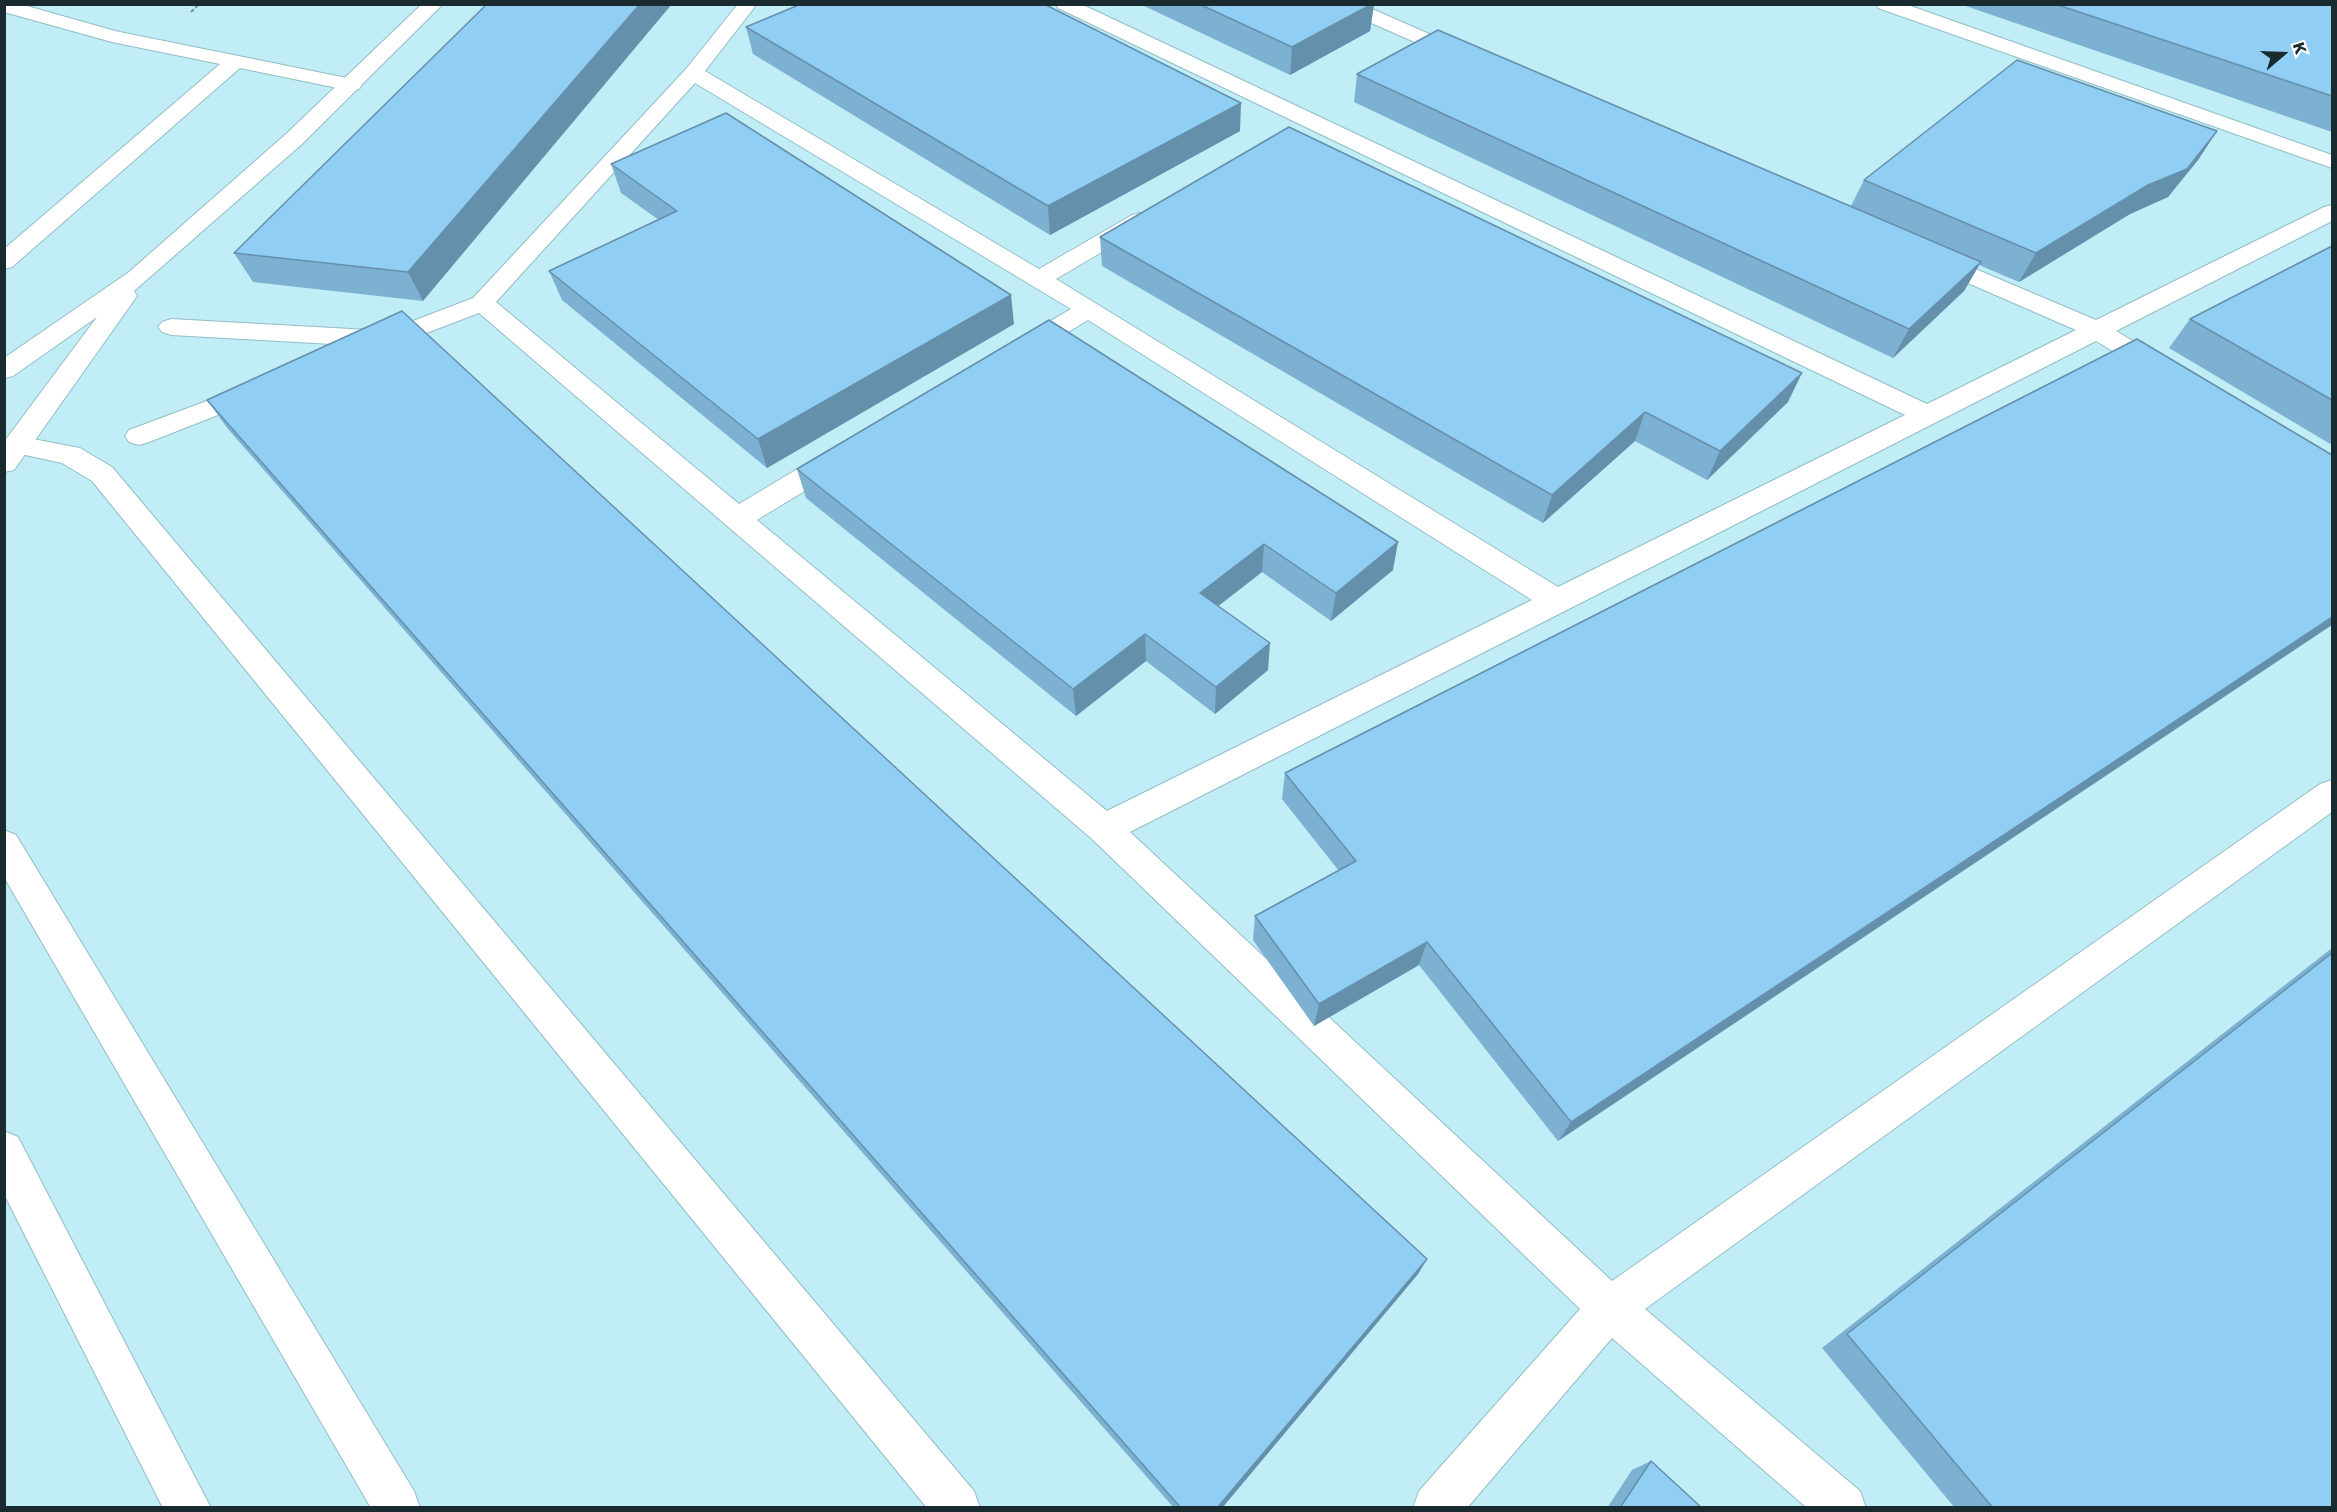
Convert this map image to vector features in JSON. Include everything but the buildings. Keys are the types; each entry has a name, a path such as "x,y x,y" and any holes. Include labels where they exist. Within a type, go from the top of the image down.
{"street":[{"path":"4,370 138,277 294,139 434,4"},
{"path":"336,360 482,303 693,73 748,4"},
{"path":"1065,4 1928,415"},
{"path":"1344,4 1486,66"},
{"path":"1885,4 2332,162"},
{"path":"4,6 112,36 352,85"},
{"path":"4,262 237,60"},
{"path":"693,73 1089,309 1557,601"},
{"path":"1290,133 1311,121"},
{"path":"1039,279 1160,209"},
{"path":"1104,829 2332,212"},
{"path":"1911,250 2096,330 2178,380"},
{"path":"11,454 138,277"},
{"path":"482,303 1104,829 1610,1308 1844,1508"},
{"path":"996,365 1089,309"},
{"path":"171,327 390,339"},
{"path":"139,436 282,380"},
{"path":"738,518 862,444"},
{"path":"11,454 70,455 102,474 957,1508"},
{"path":"1436,1508 1610,1308 2332,794"},
{"path":"4,846 397,1508"},
{"path":"4,1151 188,1508"}]}
